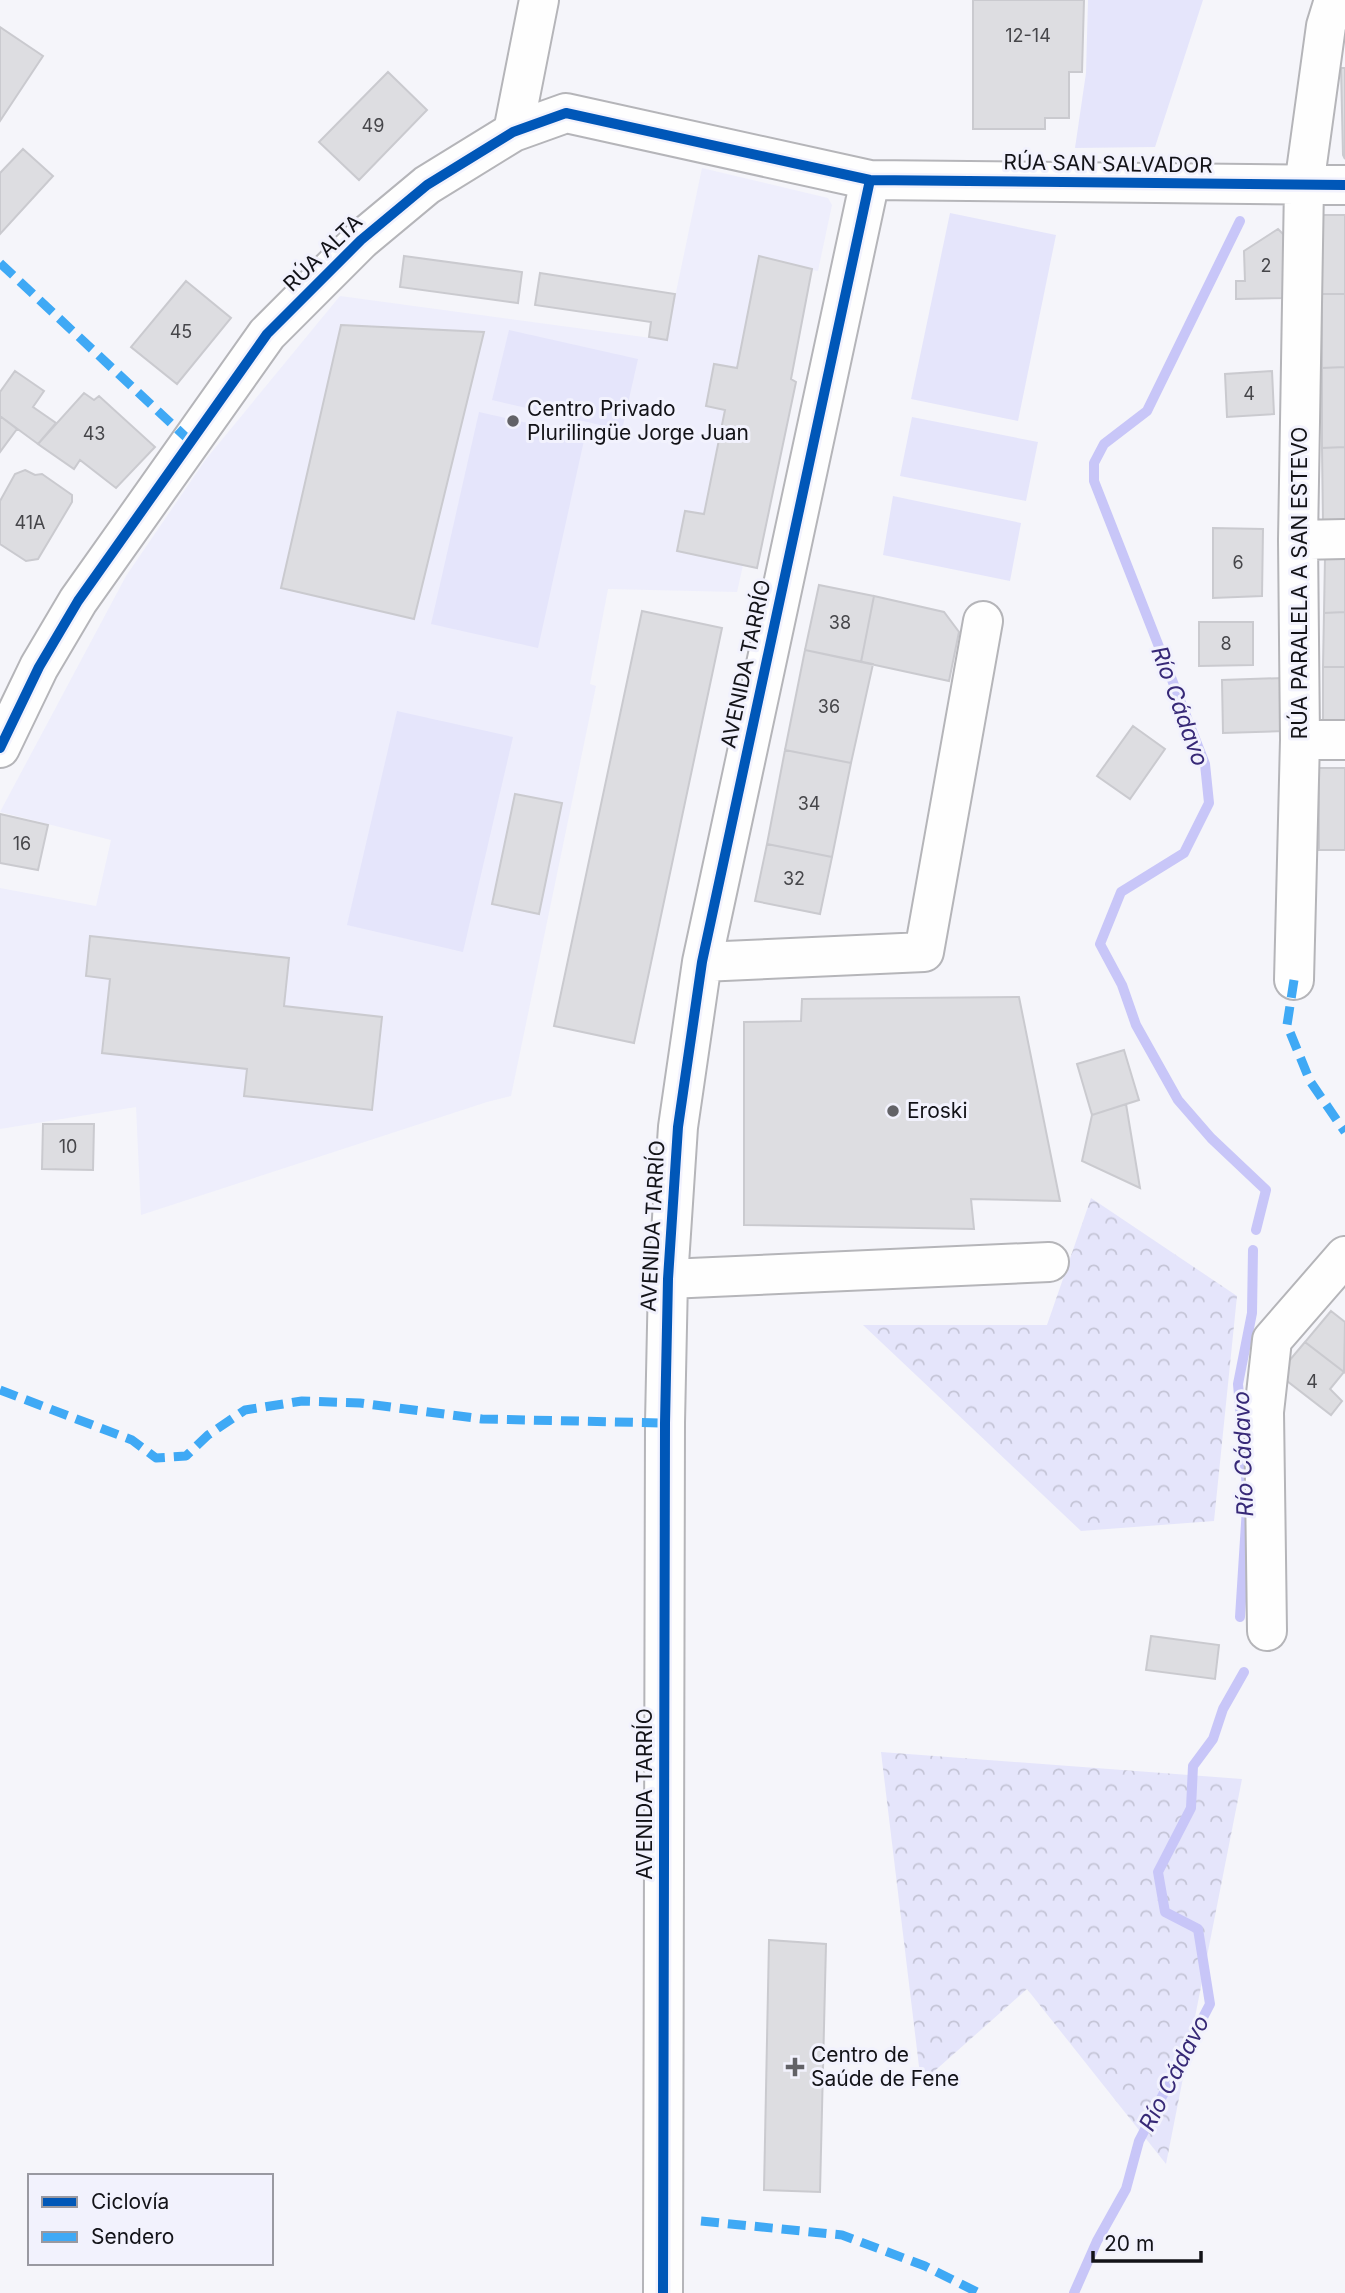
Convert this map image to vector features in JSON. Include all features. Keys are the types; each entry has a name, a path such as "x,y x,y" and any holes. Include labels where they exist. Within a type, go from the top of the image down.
{"street":[{"path":"513,132 539,0"},
{"name":"RÚA PARALELA A SAN ESTEVO","path":"1294,980 1300,740 1298,540 1304,186 1335,18"},
{"name":"RÚA ALTA","path":"0,748 39,667 78,601 267,334 361,240 427,185 513,132 566,113 870,180"},
{"name":"RÚA SAN SALVADOR","path":"870,180 1345,185"},
{"name":"AVENIDA TARRÍO","path":"663,2293 665,1423 668,1279 678,1128 702,962 870,180"},
{"path":"1298,540 1345,539"},
{"path":"702,962 924,952 983,621"},
{"path":"1300,740 1345,740"},
{"path":"668,1279 1049,1262"},
{"path":"1267,1631 1264,1412 1272,1340 1340,1271"}],"shaded area":[{"path":"702,168 828,198 832,205 818,271 812,270 791,379 796,382 757,568 743,565 737,592 608,589 590,684 596,686 511,1096 141,1215 136,1107 0,1129 0,888 96,906 111,840 0,812 126,576 206,459 340,296 666,340"}],"green space":[{"path":"1088,0 1203,0 1155,147 1075,148 1086,73"},
{"path":"950,213 1056,235 1018,421 911,399"},
{"path":"509,330 638,359 622,430 492,400"},
{"path":"479,412 585,436 538,648 431,624"},
{"path":"912,417 1038,442 1026,501 900,476"},
{"path":"893,496 1021,523 1010,581 883,555"},
{"path":"397,711 513,737 463,952 347,925"},
{"path":"1091,1198 1237,1296 1214,1521 1081,1531 863,1325 1047,1325"},
{"path":"881,1752 1242,1779 1166,2164 1027,1989 921,2083"}],"building":[{"path":"973,0 1084,0 1082,72 1069,72 1069,118 1045,118 1045,129 973,129"},
{"path":"0,27 43,56 0,121"},
{"path":"1341,68 1345,68 1345,159 1343,155"},
{"path":"388,72 427,110 359,180 319,142"},
{"path":"23,149 53,176 0,234 0,173"},
{"path":"1322,215 1345,215 1345,294 1322,294"},
{"path":"1278,229 1286,237 1288,298 1236,299 1236,281 1245,281 1244,251"},
{"path":"404,256 522,272 518,303 400,287"},
{"path":"759,256 812,269 791,379 796,382 757,568 677,551 685,511 704,514 725,410 706,406 714,364 737,368"},
{"path":"540,273 675,294 667,340 649,337 651,322 535,305"},
{"path":"186,281 231,318 177,384 131,347"},
{"path":"1322,294 1345,294 1345,367 1322,368"},
{"path":"341,325 484,332 414,619 281,588"},
{"path":"1345,367 1345,447 1322,448 1322,368"},
{"path":"15,371 44,391 33,407 56,423 38,444 0,416 0,392"},
{"path":"1272,371 1274,414 1227,417 1225,374"},
{"path":"84,393 94,400 99,396 155,447 116,488 80,460 74,469 38,444"},
{"path":"0,416 17,429 0,452"},
{"path":"1345,447 1345,520 1323,521 1322,448"},
{"path":"25,470 35,475 42,474 72,495 72,502 38,559 26,561 0,544 0,501 15,474"},
{"path":"1213,528 1263,529 1262,596 1213,598"},
{"path":"1325,558 1345,558 1345,612 1324,613"},
{"path":"819,585 874,596 861,662 805,650"},
{"path":"874,596 944,612 959,632 949,681 861,662"},
{"path":"642,611 722,628 634,1043 554,1026"},
{"path":"1345,612 1345,667 1323,667 1324,613"},
{"path":"1199,622 1253,622 1253,665 1199,666"},
{"path":"805,650 873,664 851,763 785,750"},
{"path":"1323,667 1345,667 1345,730 1323,731"},
{"path":"1283,678 1284,731 1223,733 1222,680"},
{"path":"1133,726 1165,749 1130,799 1097,776"},
{"path":"785,750 851,763 832,857 767,844"},
{"path":"1319,768 1345,768 1345,850 1319,850"},
{"path":"515,794 562,803 539,914 492,904"},
{"path":"0,814 48,825 38,870 0,863"},
{"path":"767,844 832,857 820,914 755,901"},
{"path":"90,936 289,958 284,1006 382,1017 372,1110 244,1096 247,1069 102,1053 110,979 86,976"},
{"name":"Eroski","path":"1019,997 1060,1201 971,1199 974,1229 744,1225 744,1022 801,1021 802,999"},
{"path":"1124,1050 1139,1100 1092,1115 1077,1064"},
{"path":"1126,1104 1140,1188 1082,1161 1092,1115"},
{"path":"43,1124 94,1124 93,1170 42,1169"},
{"path":"1331,1311 1345,1322 1344,1372 1305,1342"},
{"path":"1305,1342 1344,1372 1330,1389 1342,1401 1331,1415 1278,1374"},
{"path":"1151,1636 1219,1645 1215,1679 1146,1670"},
{"name":"Centro de Saúde de Fene","path":"769,1940 826,1944 820,2192 764,2190"}],"waterway":[{"name":"Río Cádavo","path":"1240,221 1147,411 1104,444 1094,463 1094,481 1205,764 1209,803 1184,853 1121,892 1100,944 1122,985 1136,1025 1178,1100 1211,1138 1266,1190 1256,1230"},
{"name":"Río Cádavo","path":"1247,1488 1238,1384 1252,1313 1253,1250"},
{"name":"Río Cádavo","path":"1240,1617 1247,1508"},
{"name":"Río Cádavo","path":"1074,2293 1097,2241 1126,2189 1139,2141 1210,2004 1198,1929 1165,1912 1158,1872 1191,1808 1193,1766 1213,1739 1223,1709 1244,1672"}],"marked path":[{"path":"0,263 190,441"},
{"path":"1294,980 1287,1025 1310,1081 1345,1132"},
{"path":"0,1390 132,1440 156,1458 186,1456 208,1435 245,1410 302,1401 360,1403 482,1419 665,1423"},
{"path":"701,2221 842,2235 925,2266 979,2293"}],"cycle path":[{"path":"0,748 39,667 78,601 267,334 361,240 427,185 513,132 566,113 870,180 1345,185"},
{"path":"663,2293 665,1423 668,1279 678,1127 702,962 870,180"}],"place":[{"name":"Centro Privado Plurilingüe Jorge Juan","path":"513,421"},
{"name":"Eroski","path":"893,1111"},
{"name":"Centro de Saúde de Fene","path":"795,2067"}]}
